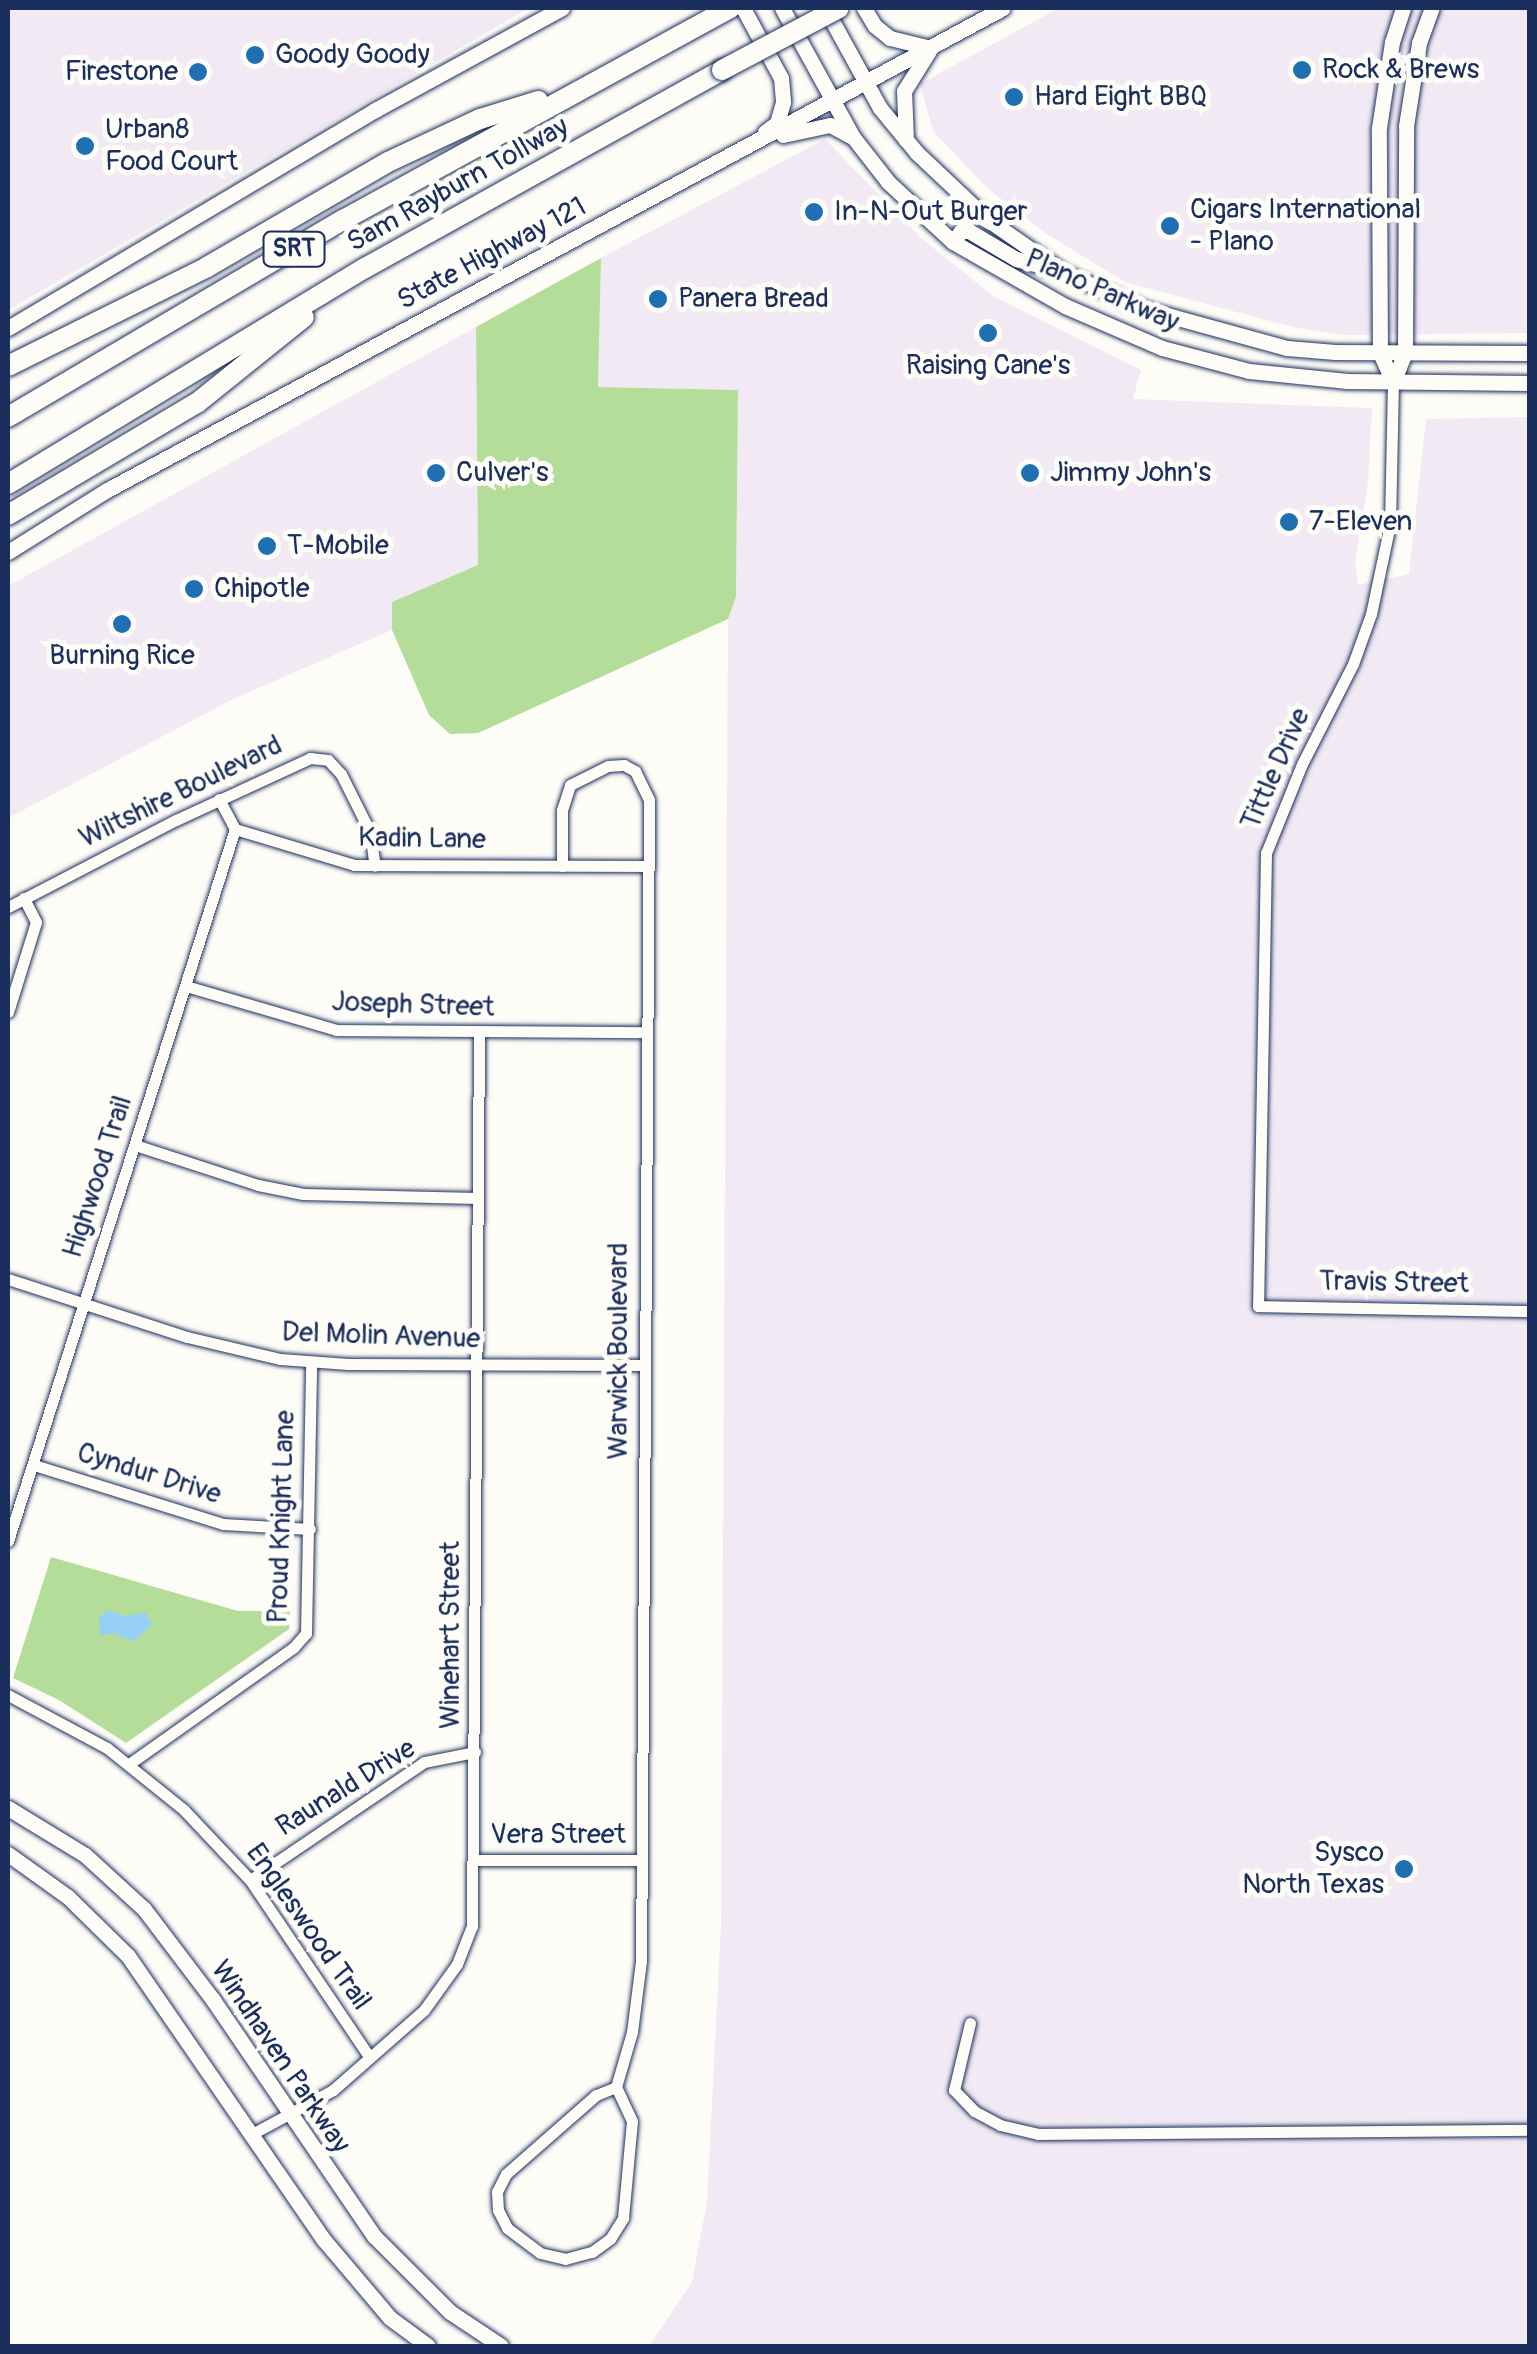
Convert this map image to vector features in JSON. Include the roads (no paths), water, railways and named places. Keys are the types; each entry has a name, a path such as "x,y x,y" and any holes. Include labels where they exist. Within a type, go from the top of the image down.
{"highway":[{"name":"Sam Rayburn Tollway","path":"8,416 343,220 731,8"},
{"name":"Sam Rayburn Tollway","path":"8,484 365,268 839,8"},
{"path":"8,366 207,267 388,162 480,120 583,87"},
{"path":"8,515 197,403 365,268"}],"main road":[{"path":"8,328 376,110 562,8"},
{"path":"743,8 782,78 783,102 776,123 751,144"},
{"name":"Plano Parkway","path":"782,8 854,137 880,173 953,242 1081,315 1162,348 1249,371 1393,382 1530,383"},
{"name":"Plano Parkway","path":"825,8 866,84 906,140 987,219 1063,272 1145,309 1239,338 1303,349 1380,353 1530,353"},
{"path":"864,8 875,26 890,38 931,48 904,90 906,140"},
{"name":"State Highway 121","path":"8,552 107,490 1003,8"},
{"path":"1393,382 1380,353 1379,128 1386,68 1402,8"},
{"path":"1393,382 1405,352 1406,126 1419,43 1432,8"},
{"path":"751,144 815,126 830,126 854,137"},
{"path":"953,242 961,231 969,231 1016,259 1063,272"},
{"name":"Windhaven Parkway","path":"8,1808 86,1856 144,1909 363,2221 412,2278 501,2346"},
{"path":"8,1854 68,1897 128,1956 355,2280 390,2318 428,2346"}],"street":[{"name":"Tittle Drive","path":"1258,1306 1266,853 1302,764 1353,664 1372,614 1390,524 1393,382"},
{"name":"Wiltshire Boulevard","path":"8,907 298,761 324,759 337,768 370,832 375,866"},
{"name":"Warwick Boulevard","path":"562,866 566,792 576,780 620,764 635,771 647,788 641,1860 638,1997 616,2087"},
{"path":"219,799 235,829"},
{"name":"Kadin Lane","path":"235,829 347,864 647,866"},
{"name":"Highwood Trail","path":"8,1541 235,829"},
{"path":"8,1012 36,922 24,898"},
{"name":"Joseph Street","path":"186,986 336,1030 646,1032"},
{"name":"Winehart Street","path":"252,2134 333,2090 434,2000 457,1964 472,1926 480,1032"},
{"path":"135,1145 258,1185 303,1194 478,1198"},
{"name":"Del Molin Avenue","path":"8,1279 232,1350 311,1362 644,1366"},
{"name":"Travis Street","path":"1258,1306 1530,1311"},
{"name":"Proud Knight Lane","path":"129,1764 302,1640 309,1620 311,1362"},
{"name":"Cyndur Drive","path":"34,1464 223,1524 310,1529"},
{"name":"Engleswood Trail","path":"8,1695 64,1722 129,1764 184,1810 250,1880 368,2055"},
{"name":"Raunald Drive","path":"250,1880 424,1762 475,1752"},
{"name":"Vera Street","path":"475,1860 641,1860"},
{"path":"970,2023 954,2090 974,2111 1000,2125 1038,2134 1530,2130"},
{"path":"616,2087 632,2121 623,2218 610,2239 592,2252 565,2259 540,2253 516,2237 502,2218 496,2200 500,2184 585,2105 616,2087"}],"water":[{"path":"108,1611 127,1616 145,1612 152,1624 134,1642 114,1633 100,1635 99,1617"}],"place":[{"name":"Goody Goody","path":"255,55"},
{"name":"Rock & Brews","path":"1302,70"},
{"name":"Firestone","path":"198,72"},
{"name":"Hard Eight BBQ","path":"1014,97"},
{"name":"Urban8 Food Court","path":"85,146"},
{"name":"In-N-Out Burger","path":"814,212"},
{"name":"Cigars International - Plano","path":"1170,226"},
{"name":"Panera Bread","path":"658,299"},
{"name":"Raising Cane's","path":"988,333"},
{"name":"Culver's","path":"436,473"},
{"name":"Jimmy John's","path":"1030,473"},
{"name":"7-Eleven","path":"1289,522"},
{"name":"T-Mobile","path":"267,546"},
{"name":"Chipotle","path":"194,589"},
{"name":"Burning Rice","path":"122,624"},
{"name":"Sysco North Texas","path":"1404,1869"}]}
